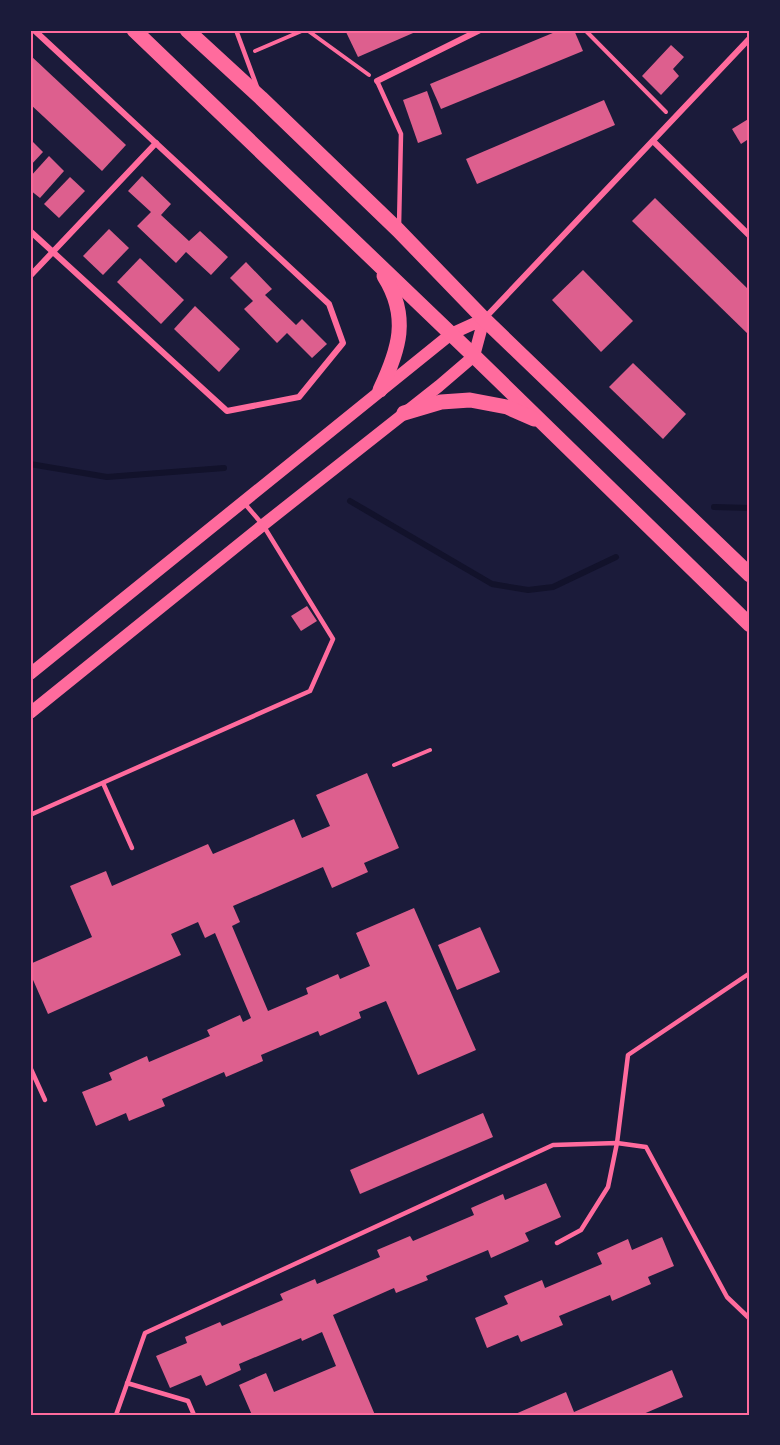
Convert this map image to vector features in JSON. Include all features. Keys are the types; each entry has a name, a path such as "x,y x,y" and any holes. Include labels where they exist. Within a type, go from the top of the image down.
{"highway":[{"path":"134,30 546,425 750,625"},
{"path":"187,30 399,230 484,320 750,574"},
{"path":"372,259 390,287 399,313 397,348 380,390"},
{"path":"404,413 441,402 470,400 507,407 546,425"}],"main road":[{"path":"30,674 451,334 484,320"},
{"path":"30,713 474,356 484,320"}],"street":[{"path":"30,231 227,411 299,397 343,343 329,304 34,30"},
{"path":"377,81 480,30"},
{"path":"484,320 750,38"},
{"path":"653,141 750,236"},
{"path":"30,276 156,143"}],"lane":[{"path":"236,30 261,98"},
{"path":"377,81 401,134 399,230"},
{"path":"30,815 310,691 333,639 263,525 243,501"},
{"path":"103,783 132,848"},
{"path":"556,1243 581,1230 608,1187 617,1143 628,1055 750,973"},
{"path":"30,1067 45,1100"},
{"path":"116,1415 145,1333 553,1146 617,1143 646,1147 727,1297 750,1319"},
{"path":"127,1383 188,1401 194,1415"}],"path":[{"path":"246,55 305,30 377,81"},
{"path":"585,30 673,119"},
{"path":"394,765 430,750"}],"building":[{"path":"351,30 420,30 358,57 346,32"},
{"path":"560,30 574,30 583,51 441,109 430,84"},
{"path":"671,45 684,57 673,69 679,76 661,95 642,76"},
{"path":"30,55 126,145 102,171 30,104"},
{"path":"427,91 442,134 418,143 403,100"},
{"path":"604,100 615,125 477,184 466,159"},
{"path":"750,118 750,138 741,144 732,129"},
{"path":"30,139 43,152 30,166"},
{"path":"49,156 64,171 40,198 30,190 30,177"},
{"path":"142,176 171,204 161,215 189,241 200,231 228,257 211,275 186,252 176,263 137,226 151,212 128,191"},
{"path":"70,177 85,191 59,218 44,204"},
{"path":"655,198 750,291 750,336 632,221"},
{"path":"109,229 129,248 103,275 83,256"},
{"path":"140,258 184,300 161,324 117,282"},
{"path":"246,262 272,289 265,295 296,325 302,319 327,344 312,358 287,333 277,343 244,309 253,301 230,278"},
{"path":"583,270 633,321 601,352 552,300"},
{"path":"195,306 240,349 219,372 174,329"},
{"path":"633,363 686,414 663,439 609,387"},
{"path":"307,606 317,621 301,631 291,616"},
{"path":"367,773 399,848 364,863 368,872 332,888 323,867 233,906 240,922 232,926 268,1011 308,994 306,988 338,974 340,979 370,966 356,933 414,908 476,1050 418,1075 386,1001 359,1012 361,1018 320,1036 318,1031 261,1055 263,1061 226,1077 224,1072 162,1099 165,1106 129,1121 126,1113 96,1126 82,1092 112,1080 109,1073 147,1056 149,1062 210,1036 207,1030 240,1015 243,1022 251,1018 215,933 205,938 198,922 171,934 181,955 48,1014 30,973 30,964 92,937 70,886 106,871 112,886 208,844 213,854 294,819 302,838 330,826 316,795"},
{"path":"480,927 500,972 457,990 438,945"},
{"path":"483,1113 493,1137 360,1194 350,1170"},
{"path":"546,1183 561,1217 525,1233 529,1241 491,1258 488,1250 426,1276 428,1280 396,1293 394,1288 333,1315 375,1415 252,1415 239,1385 266,1373 274,1392 336,1366 322,1332 302,1341 301,1338 239,1364 241,1370 206,1386 201,1375 170,1388 156,1356 187,1343 185,1337 220,1322 222,1326 283,1300 280,1294 315,1279 317,1284 380,1257 377,1250 410,1236 413,1241 474,1215 471,1208 503,1194 505,1200"},
{"path":"662,1237 674,1266 648,1277 651,1284 612,1301 610,1295 559,1316 563,1325 521,1342 518,1335 487,1348 475,1318 508,1304 504,1296 542,1280 545,1288 602,1264 597,1253 628,1239 632,1250"},
{"path":"672,1370 683,1397 641,1415 513,1415 566,1392 574,1412"}],"waterway":[{"path":"30,464 107,477 224,468"},
{"path":"350,501 492,584 528,590 553,587 616,557"},
{"path":"714,507 750,508"}]}
